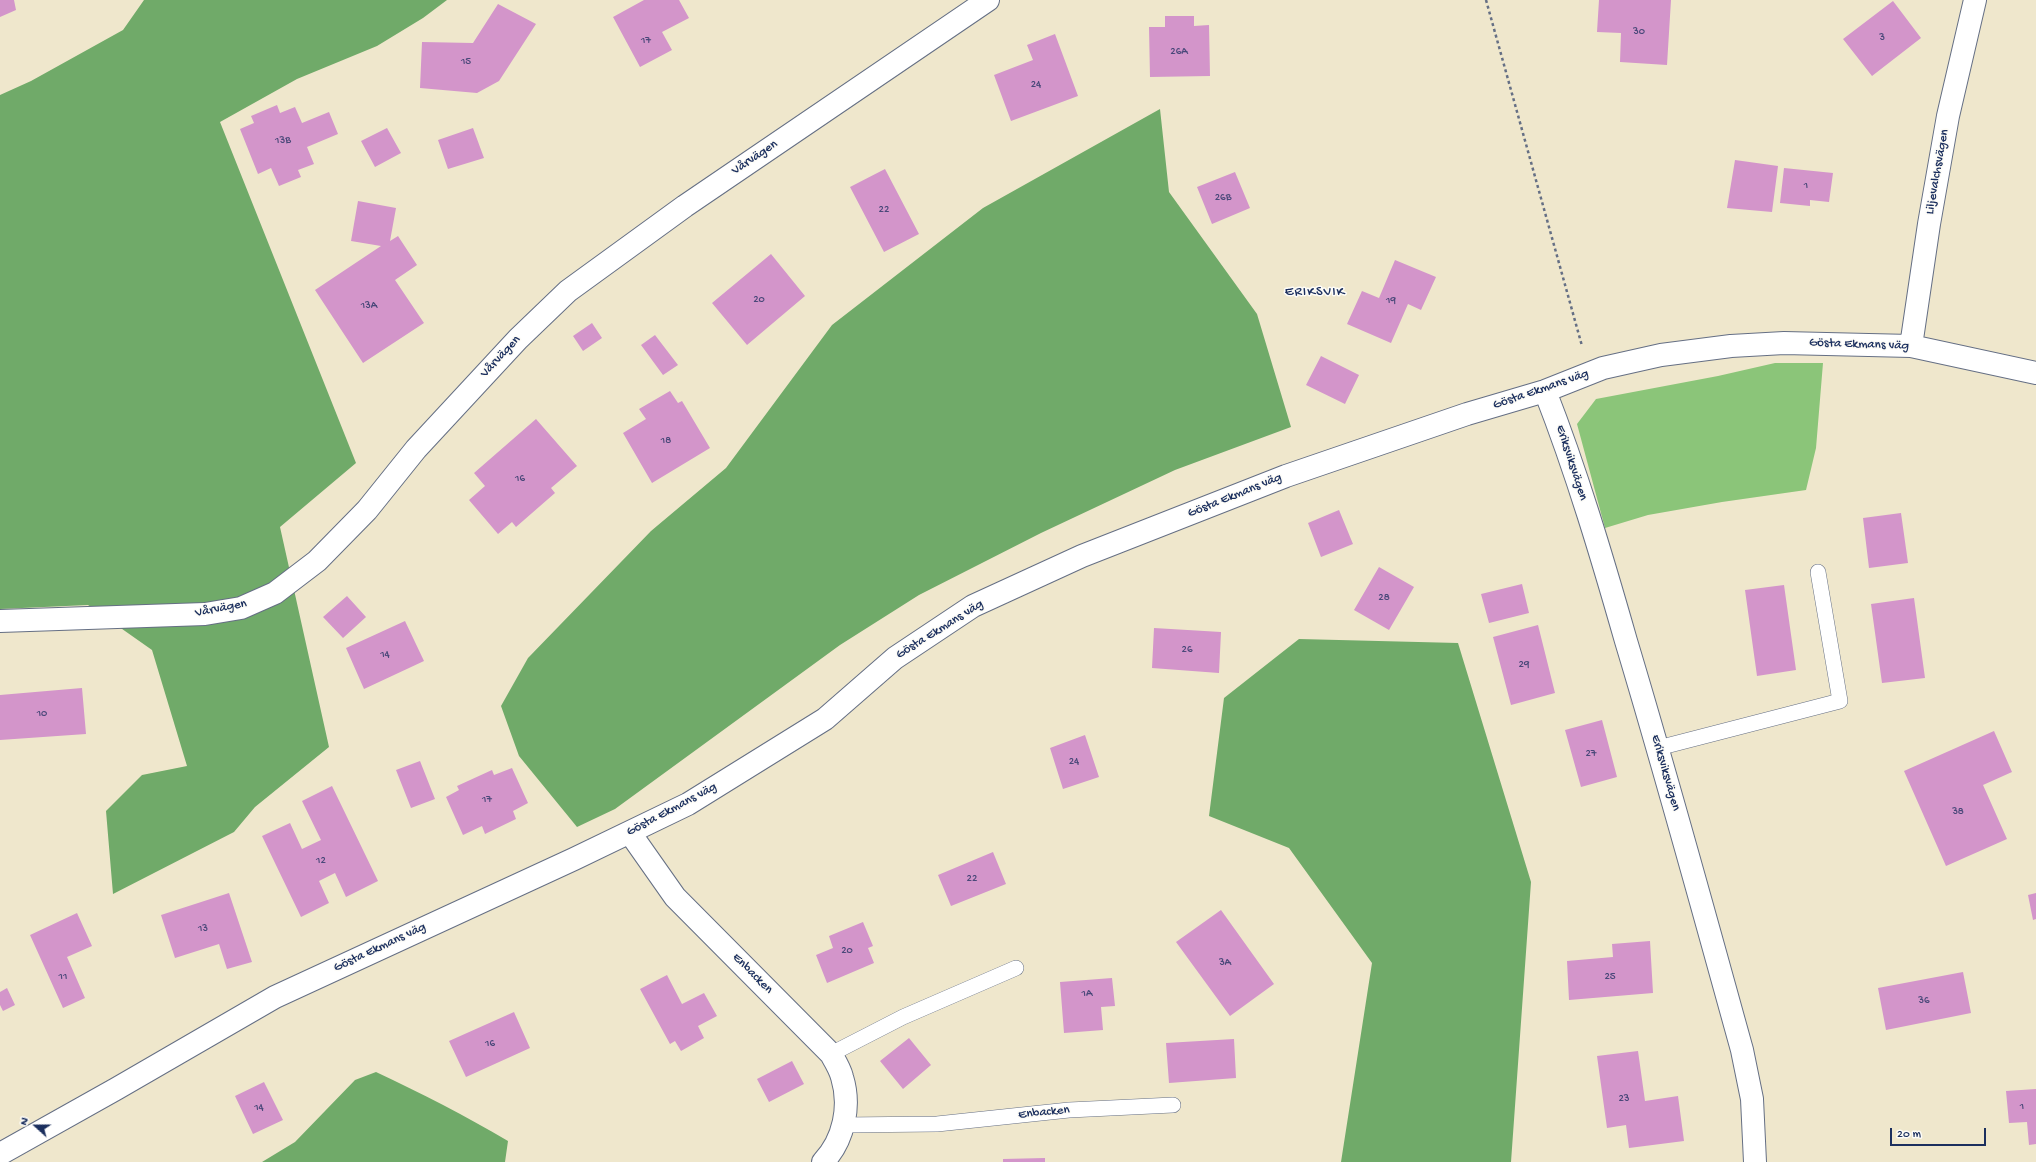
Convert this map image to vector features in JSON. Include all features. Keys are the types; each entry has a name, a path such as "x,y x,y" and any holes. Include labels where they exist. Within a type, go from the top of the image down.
{"street":[{"name":"Vårvägen","path":"0,621 205,614 241,608 275,593 317,561 367,510 416,449 502,356 568,291 685,206 988,0"},
{"name":"Liljevalchsvägen","path":"1910,346 1948,116 1975,0"},
{"name":"Gösta Ekmans väg","path":"0,1154 116,1090 275,997 630,833 688,804 825,719 895,658 973,606 1082,556 1286,476 1467,414 1545,391 1603,368 1661,355 1731,346 1784,343 1910,346 2036,373"},
{"name":"Eriksviksvägen","path":"1545,391 1567,448 1658,748 1742,1050 1752,1099 1755,1162"},
{"name":"Enbacken","path":"630,833 675,897 831,1054 842,1076 846,1108 840,1135 830,1155 823,1162"}],"lane":[{"path":"1658,748 1840,702 1818,572"},
{"path":"831,1054 903,1017 1016,968"},
{"name":"Enbacken","path":"843,1125 937,1124 1069,1110 1173,1105"}],"path":[{"path":"1486,0 1590,374"}],"green space":[{"path":"144,0 447,0 423,18 377,46 297,79 220,122 356,463 280,527 329,747 255,807 234,832 113,894 106,811 142,775 187,766 152,650 88,605 0,609 0,95 31,81 123,30"},
{"path":"1160,109 1169,192 1257,314 1291,427 1175,470 1041,533 919,595 840,645 615,809 577,827 519,756 501,706 528,658 651,531 726,468 832,325 983,208"},
{"path":"1775,363 1823,363 1816,448 1806,490 1722,502 1648,515 1605,528 1577,424 1596,399 1718,376"},
{"path":"1299,639 1458,643 1531,882 1511,1162 1341,1162 1372,963 1289,848 1209,816 1224,698"},
{"path":"376,1072 443,1105 508,1141 505,1162 262,1162 295,1142 355,1080"}],"building":[{"path":"0,0 14,0 16,10 0,17"},
{"path":"644,0 679,0 689,18 662,32 672,50 640,67 613,17"},
{"path":"1599,0 1671,0 1667,65 1620,62 1621,33 1597,32"},
{"path":"1893,1 1921,38 1872,76 1843,39"},
{"path":"498,4 536,24 499,81 477,93 420,88 422,42 473,43"},
{"path":"1165,16 1194,16 1194,26 1209,25 1210,76 1150,77 1149,27 1165,27"},
{"path":"1055,34 1078,96 1011,121 994,75 1033,60 1027,45"},
{"path":"277,105 280,113 295,107 302,123 329,112 338,134 307,147 314,164 298,170 301,177 279,186 271,168 258,174 240,129 254,123 251,116"},
{"path":"387,128 401,153 375,167 361,141"},
{"path":"473,128 484,158 448,169 438,140"},
{"path":"1735,160 1778,166 1772,212 1727,208"},
{"path":"1784,168 1833,173 1829,202 1810,200 1810,206 1780,203"},
{"path":"885,169 919,234 884,252 850,187"},
{"path":"1235,172 1250,208 1212,224 1197,187"},
{"path":"358,201 396,208 390,241 398,236 417,265 395,280 424,323 363,363 315,290 381,246 351,241"},
{"path":"771,254 805,296 747,345 712,303"},
{"path":"1395,260 1436,277 1421,310 1408,304 1391,343 1347,324 1362,291 1379,298"},
{"path":"592,323 602,338 583,351 573,336"},
{"path":"655,335 678,365 663,375 641,345"},
{"path":"1321,356 1359,375 1345,404 1306,385"},
{"path":"670,391 678,403 682,401 710,448 652,483 623,433 646,419 639,409"},
{"path":"536,419 577,466 551,488 555,493 516,527 512,522 498,534 469,500 485,486 474,473"},
{"path":"1339,510 1353,544 1321,557 1308,523"},
{"path":"1901,513 1908,563 1869,568 1863,518"},
{"path":"1379,567 1414,587 1389,630 1354,610"},
{"path":"1522,584 1529,613 1489,623 1481,594"},
{"path":"1784,585 1796,670 1757,676 1745,590"},
{"path":"347,596 366,617 343,638 323,617"},
{"path":"1914,598 1925,678 1882,683 1871,604"},
{"path":"405,621 424,661 364,689 346,648"},
{"path":"1538,625 1555,693 1511,705 1493,637"},
{"path":"1154,628 1221,632 1219,673 1152,668"},
{"path":"82,688 86,734 0,740 0,695"},
{"path":"1602,720 1617,777 1581,787 1565,730"},
{"path":"1994,731 2012,772 1983,785 2007,839 1946,866 1904,771"},
{"path":"1085,735 1099,777 1063,789 1050,748"},
{"path":"420,761 435,799 411,808 396,770"},
{"path":"512,768 528,803 513,811 516,819 485,834 482,826 463,835 446,797 459,790 457,786 492,770 494,775"},
{"path":"332,786 378,881 346,897 335,873 319,881 329,903 301,917 262,836 290,823 302,849 321,840 302,801"},
{"path":"993,852 1006,884 951,906 938,875"},
{"path":"229,893 252,962 227,969 219,944 175,958 161,915"},
{"path":"2036,893 2036,919 2033,920 2028,895"},
{"path":"1221,910 1274,984 1230,1016 1176,942"},
{"path":"77,913 92,946 67,957 85,998 63,1008 30,935"},
{"path":"863,922 873,946 868,948 874,963 827,983 816,955 833,948 829,936"},
{"path":"1650,941 1653,993 1569,1000 1567,961 1613,957 1612,944"},
{"path":"1963,972 1971,1013 1886,1030 1878,988"},
{"path":"667,975 682,1004 704,993 717,1016 698,1026 704,1038 681,1051 675,1041 670,1044 640,989"},
{"path":"1112,978 1115,1006 1101,1007 1103,1030 1064,1033 1060,982"},
{"path":"7,988 15,1005 3,1011 0,1005 0,992"},
{"path":"514,1012 530,1048 466,1077 449,1041"},
{"path":"909,1038 931,1065 903,1089 880,1061"},
{"path":"1234,1039 1236,1078 1169,1083 1166,1043"},
{"path":"1638,1051 1645,1101 1678,1096 1684,1141 1629,1148 1626,1125 1607,1128 1597,1056"},
{"path":"792,1061 804,1084 769,1102 757,1079"},
{"path":"264,1082 283,1120 253,1134 235,1096"},
{"path":"2036,1089 2036,1144 2029,1145 2027,1122 2009,1123 2006,1091"},
{"path":"1045,1158 1045,1162 1003,1162 1003,1159"}],"district":[{"name":"ERIKSVIK","path":"1315,293"}]}
